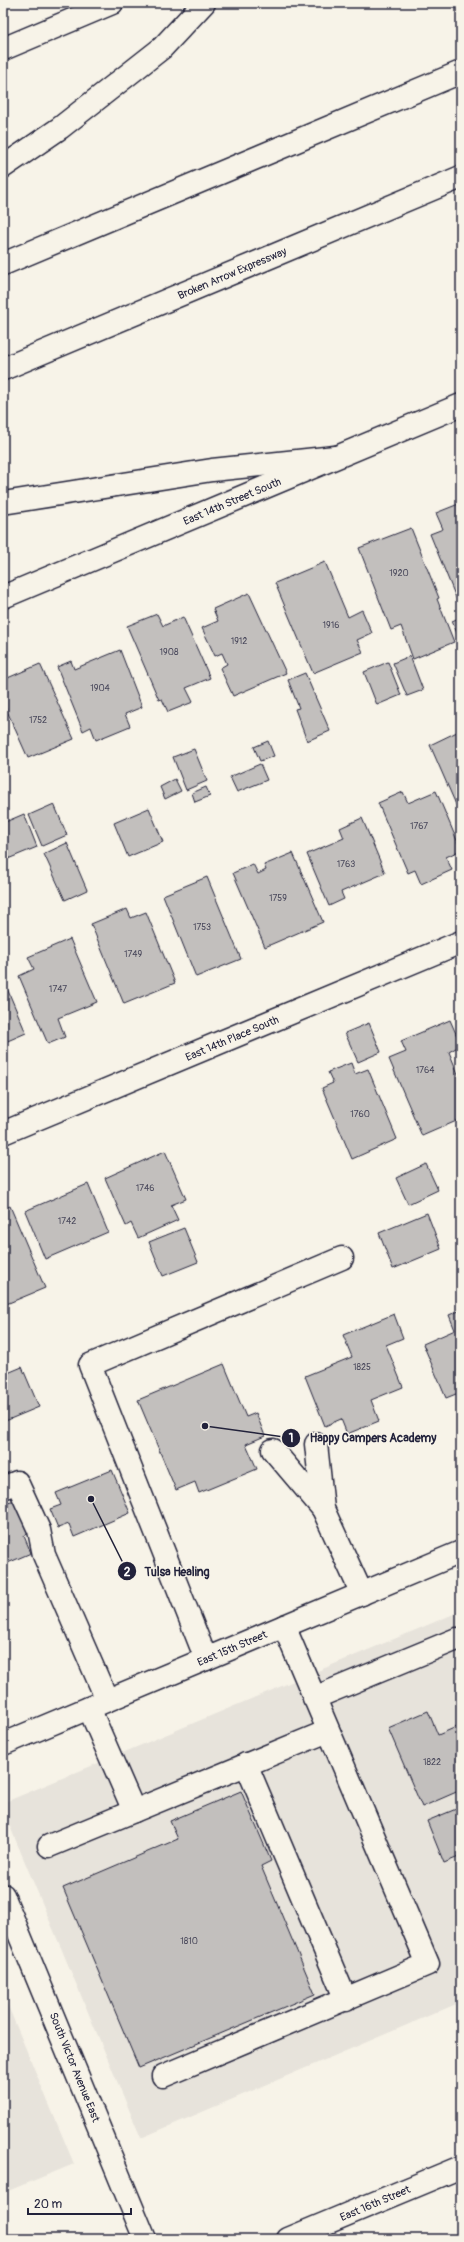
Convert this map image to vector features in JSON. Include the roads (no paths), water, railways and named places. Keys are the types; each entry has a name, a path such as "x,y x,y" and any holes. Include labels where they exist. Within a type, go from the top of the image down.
{"main road":[{"path":"3,49 112,3"},
{"path":"3,167 60,128 162,48 204,3"},
{"path":"3,264 461,72"},
{"name":"Broken Arrow Expressway","path":"3,369 461,177"},
{"name":"East 14th Street South","path":"3,597 461,405"},
{"path":"3,503 212,470 335,457"},
{"name":"East 14th Place South","path":"3,1133 461,942"},
{"path":"206,1659 90,1365 342,1258"},
{"path":"316,1444 323,1509"},
{"path":"273,1450 323,1509 362,1594"},
{"path":"3,1488 17,1482 39,1530 44,1555 98,1704 134,1811"},
{"name":"East 15th Street","path":"5,1738 98,1704 461,1552"},
{"path":"163,2076 346,2000 428,1964 284,1626"},
{"path":"314,1698 457,1639"},
{"path":"49,1846 328,1731"},
{"path":"246,1764 346,2000"},
{"name":"South Victor Avenue East","path":"3,1895 145,2239"},
{"name":"East 16th Street","path":"288,2239 461,2167"}],"place":[{"name":"Happy Campers Academy","path":"205,1426"},
{"name":"Tulsa Healing","path":"91,1499"}]}
